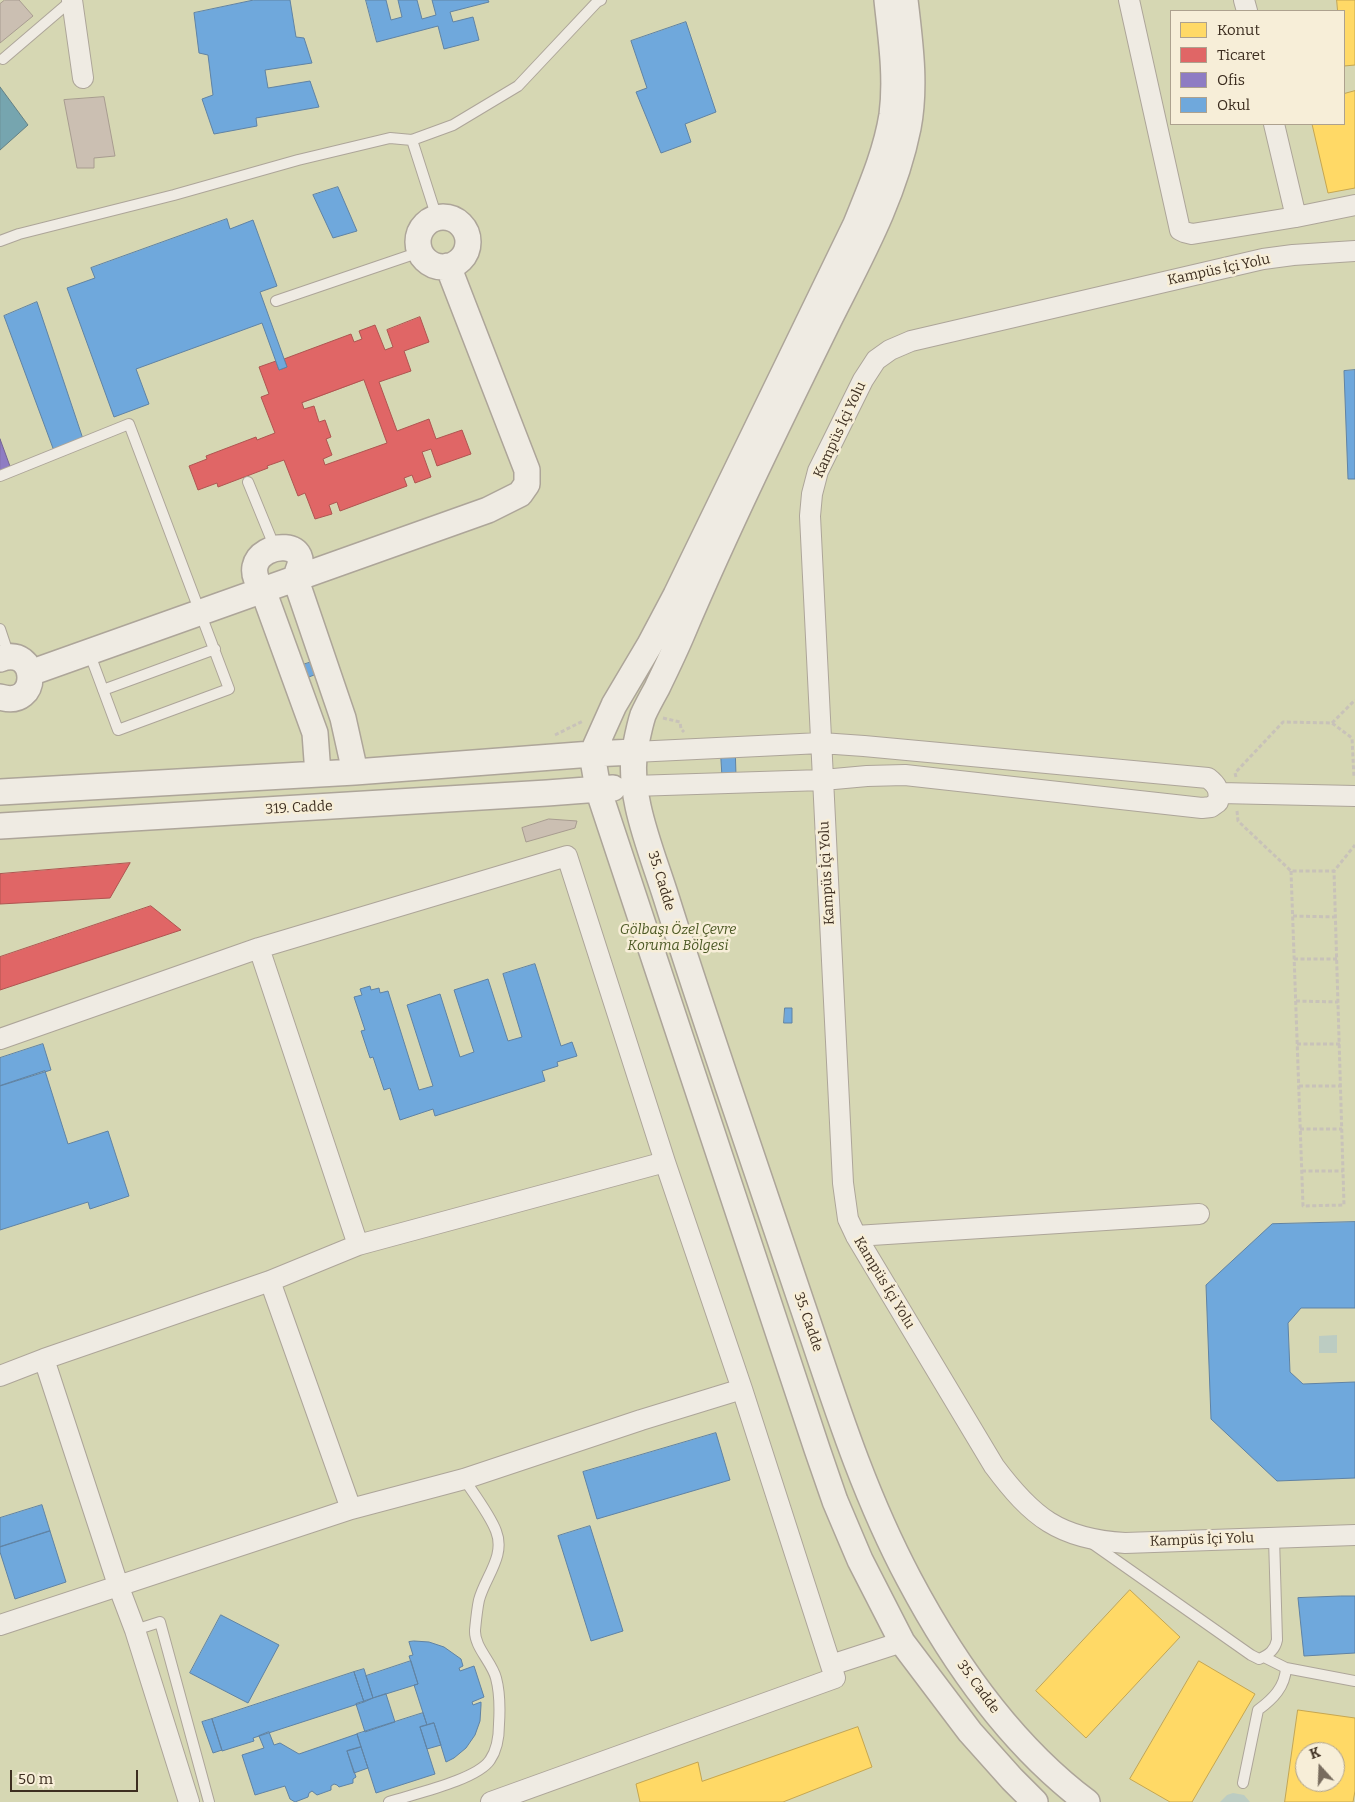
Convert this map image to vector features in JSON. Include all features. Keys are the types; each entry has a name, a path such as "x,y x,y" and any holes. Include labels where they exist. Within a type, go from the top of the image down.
{"street":[{"path":"72,0 83,78"},
{"path":"898,0 892,35 894,85 892,115 879,165 856,224 676,595 649,646 614,705 592,754 598,789 835,1501 860,1560 902,1642 970,1732 1035,1802"},
{"name":"35. Cadde","path":"898,0 911,62 912,99 903,148 892,188 863,255 703,584 671,660 644,714 634,752 633,786 698,998 846,1434 878,1516 936,1628 967,1674 1032,1755 1053,1775 1087,1802"},
{"path":"1129,0 1180,230 1192,234 1355,205"},
{"path":"1274,125 1296,217"},
{"path":"445,217 459,223 467,236 466,252 461,258 448,266 431,264 424,259 420,252 418,243 423,227 429,221 437,218 445,217"},
{"name":"Kampüs İçi Yolu","path":"1355,251 1263,259 911,341 890,350 876,360 863,380 818,471 812,494 810,516 843,1183 848,1219 856,1236 994,1466 1013,1492 1031,1510 1063,1530 1104,1542 1125,1543 1355,1535"},
{"path":"30,672 502,505 520,494 527,484 527,470 448,266"},
{"path":"318,774 316,734 263,590 254,575 254,567 262,555 275,549 286,547 295,550 300,557 301,568 296,578 343,718 356,772"},
{"path":"0,697 12,699 19,697 29,687 30,672 22,661 4,658"},
{"path":"0,792 356,772 592,754 821,743 1193,776 1208,778 1228,793 1355,796"},
{"path":"633,786 822,780 904,775 1202,808 1218,802 1228,793"},
{"name":"319. Cadde","path":"0,826 633,786"},
{"path":"0,1039 259,948 567,856 664,1162 742,1388 835,1678 491,1802"},
{"path":"259,948 358,1245"},
{"path":"0,1376 270,1281 358,1245 664,1162"},
{"path":"856,1236 1199,1214"},
{"path":"270,1281 351,1509"},
{"path":"44,1359 118,1585 135,1630 189,1802"},
{"path":"0,1625 351,1509 464,1479 742,1388"},
{"path":"831,1665 902,1642"}],"lane":[{"path":"3,59 72,0"},
{"path":"0,241 19,234 174,196 298,160 390,138 412,140 453,125 518,86 601,0"},
{"path":"412,140 437,218"},
{"path":"276,301 420,252"},
{"path":"0,476 129,424 229,689 118,730 90,652"},
{"path":"248,482 275,549"},
{"path":"0,629 4,658"},
{"path":"104,690 215,650"},
{"path":"389,1802 469,1776 482,1769 490,1760 496,1748 499,1731 500,1694 496,1676 475,1633 479,1598 498,1552 499,1540 496,1530 464,1479"},
{"path":"1082,1536 1259,1659 1275,1647 1277,1640 1274,1538"},
{"path":"135,1630 160,1622 209,1802"},
{"path":"1264,1657 1286,1668 1355,1681"},
{"path":"1243,1783 1258,1710 1270,1701 1283,1685 1286,1668"}],"path":[{"path":"1332,723 1355,700"},
{"path":"546,738 575,725 588,716"},
{"path":"1334,871 1291,871 1238,821 1228,793 1235,773 1283,722 1332,723 1352,738 1355,796"},
{"path":"1291,871 1303,1206 1344,1205 1334,871 1355,845"},
{"path":"1293,916 1336,917"},
{"path":"1294,959 1337,959"},
{"path":"1296,1001 1338,1002"},
{"path":"1297,1044 1340,1044"},
{"path":"1299,1086 1341,1086"},
{"path":"1300,1129 1342,1129"},
{"path":"1302,1171 1343,1171"}],"green space":[{"name":"Gölbaşı Özel Çevre Koruma Bölgesi","path":"0,0 1355,0 1355,1802 0,1802"}],"shaded area":[{"path":"1337,1335 1337,1353 1319,1353 1319,1336"},
{"path":"1233,1793 1244,1795 1250,1802 1220,1802 1227,1795"}],"building: Konut":[{"path":"1337,0 1355,0 1355,65 1345,66 1345,10 1338,10"},
{"path":"1355,91 1355,188 1328,193 1312,125 1345,125 1345,94"},
{"path":"1130,1590 1180,1637 1086,1738 1036,1691"},
{"path":"1199,1661 1255,1694 1192,1802 1170,1802 1130,1779"},
{"path":"1298,1710 1355,1718 1355,1791 1353,1802 1285,1802"},
{"path":"858,1727 872,1767 783,1802 640,1802 636,1784 698,1762 702,1781"}],"building: Ticaret":[{"path":"420,317 429,342 404,351 411,371 379,382 397,431 429,419 436,439 462,430 471,454 437,466 431,449 422,452 431,477 415,483 412,475 404,478 407,486 340,511 337,502 329,505 332,514 315,519 305,493 298,496 284,460 218,487 217,483 198,490 189,466 207,459 206,456 256,437 257,440 275,433 261,397 269,394 259,367 276,361 279,370 287,367 284,359 351,334 354,342 362,339 359,331 375,325 385,350 393,347 387,330","holes":["364,380 387,443 325,465 323,459 332,455 326,439 331,437 325,420 319,422 314,406 304,409 302,403"]},
{"path":"130,863 110,898 0,904 0,874"},
{"path":"151,906 181,930 0,990 0,957"}],"building: Ofis":[{"path":"0,439 11,469 0,472"}],"building: Okul":[{"path":"254,0 290,0 296,37 304,38 312,63 265,70 268,88 310,81 319,107 256,118 257,126 214,134 202,99 213,95 208,55 199,53 194,13"},
{"path":"366,0 386,0 391,20 402,17 398,0 417,0 422,19 436,15 432,0 488,0 489,2 450,12 453,22 473,17 479,40 444,49 438,26 377,42"},
{"path":"686,22 716,112 685,124 691,142 661,153 636,92 647,88 631,41"},
{"path":"338,187 357,231 333,238 313,195"},
{"path":"227,219 230,229 253,220 277,286 260,292 287,367 279,370 262,323 136,369 149,404 114,417 67,288 95,278 91,268"},
{"path":"37,302 83,439 54,451 4,316"},
{"path":"1355,370 1355,479 1348,479 1344,371"},
{"path":"318,660 322,672 301,680 296,667"},
{"path":"735,743 736,776 722,777 720,744"},
{"path":"535,964 561,1046 572,1042 577,1056 557,1062 558,1066 542,1071 545,1081 435,1116 433,1109 400,1120 390,1088 384,1090 373,1057 370,1058 361,1031 365,1030 354,997 362,995 360,989 370,986 371,990 379,988 380,993 388,991 419,1090 433,1086 407,1005 440,994 460,1057 474,1052 454,990 488,979 508,1041 522,1037 503,974"},
{"path":"785,1008 792,1008 792,1023 784,1023"},
{"path":"43,1044 51,1070 0,1086 0,1058"},
{"path":"45,1071 68,1144 108,1131 129,1196 90,1209 88,1202 0,1230 0,1086"},
{"path":"1355,1222 1355,1308 1301,1308 1288,1323 1290,1372 1303,1384 1355,1382 1355,1478 1277,1481 1211,1419 1206,1285 1272,1224"},
{"path":"716,1433 730,1480 597,1519 583,1472"},
{"path":"42,1505 50,1531 0,1547 0,1518"},
{"path":"590,1526 623,1631 591,1641 558,1536"},
{"path":"50,1531 66,1582 15,1599 0,1547"},
{"path":"1355,1596 1355,1653 1304,1656 1298,1598"},
{"path":"221,1615 279,1645 248,1703 190,1673"},
{"path":"409,1642 429,1642 444,1647 461,1659 463,1666 459,1668 460,1671 474,1666 484,1697 472,1702 473,1705 481,1702 480,1721 475,1735 466,1748 446,1762 434,1723 427,1725 414,1685 418,1684 409,1656 413,1655"},
{"path":"411,1661 418,1684 373,1698 366,1676"},
{"path":"364,1669 373,1698 364,1702 354,1672"},
{"path":"354,1672 364,1702 253,1738 254,1741 222,1751 212,1719"},
{"path":"386,1694 395,1722 365,1732 356,1704"},
{"path":"423,1713 427,1725 420,1727 435,1774 376,1793 357,1734"},
{"path":"212,1719 222,1750 213,1753 202,1722"},
{"path":"434,1723 441,1745 427,1749 420,1727"},
{"path":"269,1732 274,1745 280,1743 299,1754 357,1734 361,1747 347,1751 356,1777 353,1779 353,1783 339,1787 334,1784 331,1786 331,1790 317,1795 312,1791 308,1797 295,1802 290,1799 285,1786 255,1795 242,1755 264,1748 259,1736"},
{"path":"361,1747 368,1768 354,1773 347,1751"}],"building: Kamu":[{"path":"0,87 28,125 0,150"}],"building: Diğer":[{"path":"5,0 19,0 33,16 0,43 0,4"},
{"path":"104,97 115,156 94,158 94,168 77,168 64,100"},
{"path":"549,819 577,821 575,828 526,842 522,828"}]}
